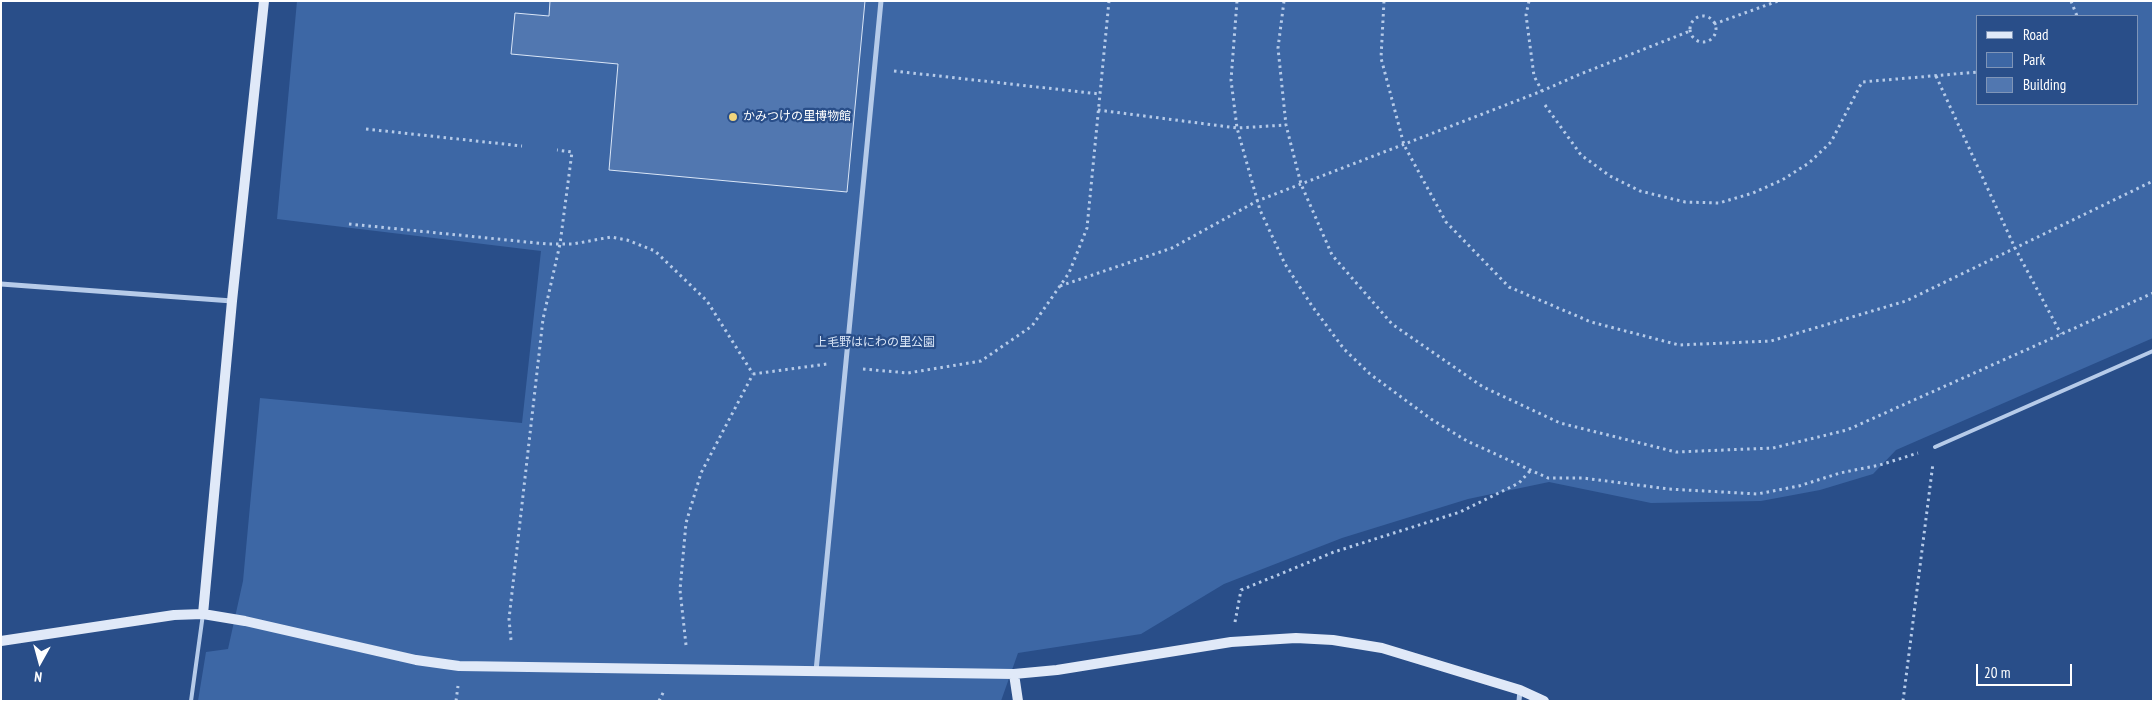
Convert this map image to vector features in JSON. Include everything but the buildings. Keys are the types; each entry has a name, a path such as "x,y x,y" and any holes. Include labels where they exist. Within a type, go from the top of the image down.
{"street":[{"path":"203,614 232,300 264,1"},
{"path":"816,671 881,1"},
{"path":"1,284 232,300"},
{"path":"1,641 174,615 203,614 245,621 375,652 459,666 1014,674 1057,670 1230,642 1296,638 1333,640 1382,648 1520,696 1544,701"},
{"path":"1014,674 1018,701"}],"lane":[{"path":"1934,448 2153,351"},
{"path":"191,701 203,614"}],"path":[{"path":"754,374 824,363 908,373 981,361 1032,326 1069,273 1087,228 1110,1"},
{"path":"1237,1 1231,80 1237,128 1257,201 1285,264 1312,306 1344,349 1370,374 1431,419 1467,441 1548,478 1583,478 1669,489 1756,494 1800,486 1840,473 1880,465 1934,448 1903,701"},
{"path":"1284,1 1278,48 1286,125 1302,184 1332,255 1392,324 1484,387 1560,423 1676,452 1773,448 1847,430 2153,293"},
{"path":"1384,1 1381,58 1404,145 1446,222 1509,286 1591,322 1679,345 1771,341 1906,301 2153,181"},
{"path":"1528,1 1526,15 1534,76 1542,91"},
{"path":"1714,24 1778,1"},
{"path":"2071,1 2077,15"},
{"path":"1705,16 1714,24 1715,32 1707,40 1698,40 1690,31 1691,23 1697,17 1705,16"},
{"path":"1060,286 1172,248 1257,201 1542,91 1690,31"},
{"path":"874,73 890,71 1100,94"},
{"path":"1545,105 1581,155 1610,176 1649,193 1685,202 1719,203 1753,193 1782,180 1809,163 1831,142 1862,82 1976,72"},
{"path":"1936,76 2015,248 2061,334"},
{"path":"1098,110 1237,128 1286,125"},
{"path":"366,129 522,146"},
{"path":"511,640 509,619 543,319 560,244 572,152 557,150"},
{"path":"349,224 547,244 573,244 611,237 628,240 655,251 706,301 754,374"},
{"path":"686,645 680,590 686,523 700,473 754,374"},
{"path":"1230,642 1241,590 1334,552 1460,512 1519,483 1530,471"},
{"path":"659,701 665,690"}],"green space":[{"name":"上毛野はにわの里公園","path":"297,1 2153,1 2153,338 1896,450 1873,474 1820,490 1761,501 1651,503 1549,482 1468,499 1342,538 1224,584 1141,634 1018,653 1001,701 198,701 206,652 228,649 243,581 260,398 522,423 541,251 277,219"}],"place":[{"name":"かみつけの里博物館","path":"733,117"}]}
